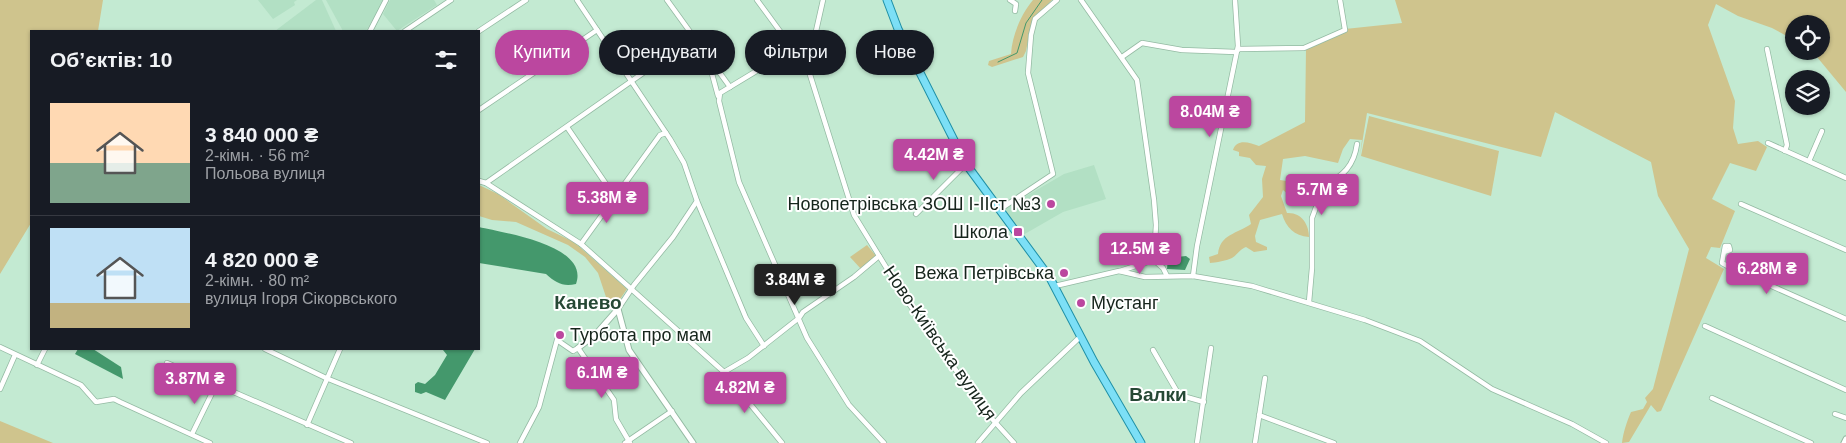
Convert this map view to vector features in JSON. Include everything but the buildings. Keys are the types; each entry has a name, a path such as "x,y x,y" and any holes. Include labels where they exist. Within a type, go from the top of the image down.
{"main road":[{"path":"887,0 898,29 966,164 1055,286 1080,338 1141,443"}],"street":[{"path":"371,30 386,0"},
{"path":"407,30 452,0"},
{"path":"480,30 526,0"},
{"path":"577,0 633,82 684,163 746,318 764,346"},
{"path":"667,0 688,30"},
{"name":"Ново-Київська вулиця","path":"757,0 779,30"},
{"path":"815,30 823,0"},
{"path":"1010,0 1016,4 1015,11"},
{"path":"999,210 1054,174 1028,73 1031,36 1035,19 1057,0"},
{"path":"1081,0 1137,80 1154,208 1154,260 1163,268 1167,276"},
{"path":"1193,276 1238,40 1235,0"},
{"path":"1122,57 1142,43 1182,50 1236,52 1239,49 1304,48 1344,30 1340,0"},
{"path":"480,109 598,30"},
{"path":"1767,49 1786,145 1785,151"},
{"path":"486,183 643,75"},
{"path":"712,75 739,182 807,338 850,405 884,443"},
{"path":"721,75 730,87"},
{"path":"718,96 750,75"},
{"name":"Ново-Київська вулиця","path":"810,75 854,215 905,298 996,424 1014,443"},
{"path":"567,127 606,184 618,193"},
{"path":"1809,161 1822,131"},
{"path":"581,244 660,135 666,133"},
{"path":"1768,143 1846,178"},
{"path":"1309,302 1312,268 1312,218 1324,186 1337,180 1349,169 1355,156 1357,144"},
{"path":"916,214 966,164"},
{"path":"480,181 486,183 581,244 724,372 782,443"},
{"path":"520,443 538,407 557,340 573,351 596,334 632,291 634,285 673,237 698,201"},
{"path":"1741,204 1846,250"},
{"path":"1724,252 1721,259 1722,263 1731,268 1846,319"},
{"path":"724,372 764,346 799,318 803,312 854,277 878,256"},
{"path":"1055,286 1119,271 1154,260"},
{"path":"1119,271 1145,276 1193,276 1252,286 1309,302 1420,341 1492,389 1572,424 1606,443"},
{"path":"618,309 629,350 693,443"},
{"path":"1705,326 1846,390"},
{"path":"978,443 1021,393 1080,338"},
{"path":"0,347 81,385 96,402 114,399 210,443"},
{"path":"578,348 614,400 616,419 628,442 672,411"},
{"path":"1197,443 1211,348"},
{"path":"37,365 44,350"},
{"path":"267,350 326,378 487,443"},
{"path":"307,425 340,350"},
{"path":"1153,350 1179,394 1204,402"},
{"path":"0,389 15,355"},
{"path":"167,363 351,443"},
{"path":"1256,443 1266,378"},
{"path":"192,434 216,385"},
{"path":"1712,398 1810,443"},
{"path":"1835,414 1846,418"},
{"path":"1259,416 1320,440 1334,443"},
{"path":"1844,443 1846,439"}],"shaded area":[{"path":"0,0 103,0 98,30 30,30 30,225 0,274"},
{"path":"258,0 297,0 294,2 295,5 273,19"},
{"path":"316,0 322,0 336,30 276,30"},
{"path":"326,0 384,0 367,30 342,30"},
{"path":"390,0 434,0 437,5 399,30 396,30 383,14"},
{"path":"1033,0 1052,0 1032,21 1023,57 992,67 988,65 989,61 1011,54 1018,26"},
{"path":"1395,0 1846,0 1846,92 1830,73 1830,70 1828,70 1819,60 1830,60 1830,15 1785,15 1785,35 1772,28 1738,16 1716,4 1708,25 1735,101 1733,128 1738,144 1758,141 1767,147 1756,171 1730,163 1712,199 1735,211 1720,248 1711,247 1706,258 1724,269 1661,411 1657,412 1651,405 1629,442 1622,443 1625,427 1631,412 1643,409 1647,402 1645,398 1653,389 1689,249 1658,196 1651,162 1555,112 1541,157 1367,113 1360,156 1362,140 1350,139 1343,149 1338,163 1305,156 1283,159 1280,180 1293,182 1288,194 1283,190 1281,196 1287,213 1296,214 1306,223 1309,237 1299,235 1291,230 1282,214 1260,220 1255,236 1256,242 1267,247 1267,250 1254,252 1246,247 1232,258 1210,263 1209,257 1218,254 1219,247 1226,238 1251,224 1249,215 1263,197 1262,179 1266,166 1256,165 1250,158 1239,156 1239,152 1233,150 1235,146 1244,142 1259,146 1305,122 1306,49 1345,29 1402,23"},
{"path":"1369,116 1499,151 1491,196 1361,156"},
{"name":"Новопетрівська ЗОШ I-IIст №3","path":"1094,165 1106,199 1063,212 1023,235 1004,209 1064,174"},
{"path":"480,185 498,194 547,229 574,242 627,289 616,305 606,297 598,273 585,257 568,245 516,222 492,220 480,216"},
{"path":"480,227 524,237 558,250 570,259 577,271 576,284 560,284 546,274 480,263"},
{"path":"867,245 876,256 861,269 850,257"},
{"path":"1186,256 1190,259 1185,270 1167,269 1168,258"},
{"path":"77,350 95,350 121,367 123,379 75,354"},
{"path":"443,350 474,350 445,400 426,392 421,394 415,392 415,384 418,382 425,384 435,375 447,355"},
{"path":"0,421 53,443 0,443"}],"waterway":[{"path":"998,62 1017,53 1026,23 1042,0"}],"place":[{"name":"Новопетрівська ЗОШ I-IIст №3","path":"1051,204"},
{"name":"Школа","path":"1018,232"},
{"name":"Вежа Петрівська","path":"1064,273"},
{"name":"Мустанг","path":"1081,303"},
{"name":"Турбота про мам","path":"560,335"}],"district":[{"name":"Канево","path":"588,302"},
{"name":"Валки","path":"1158,394"}]}
